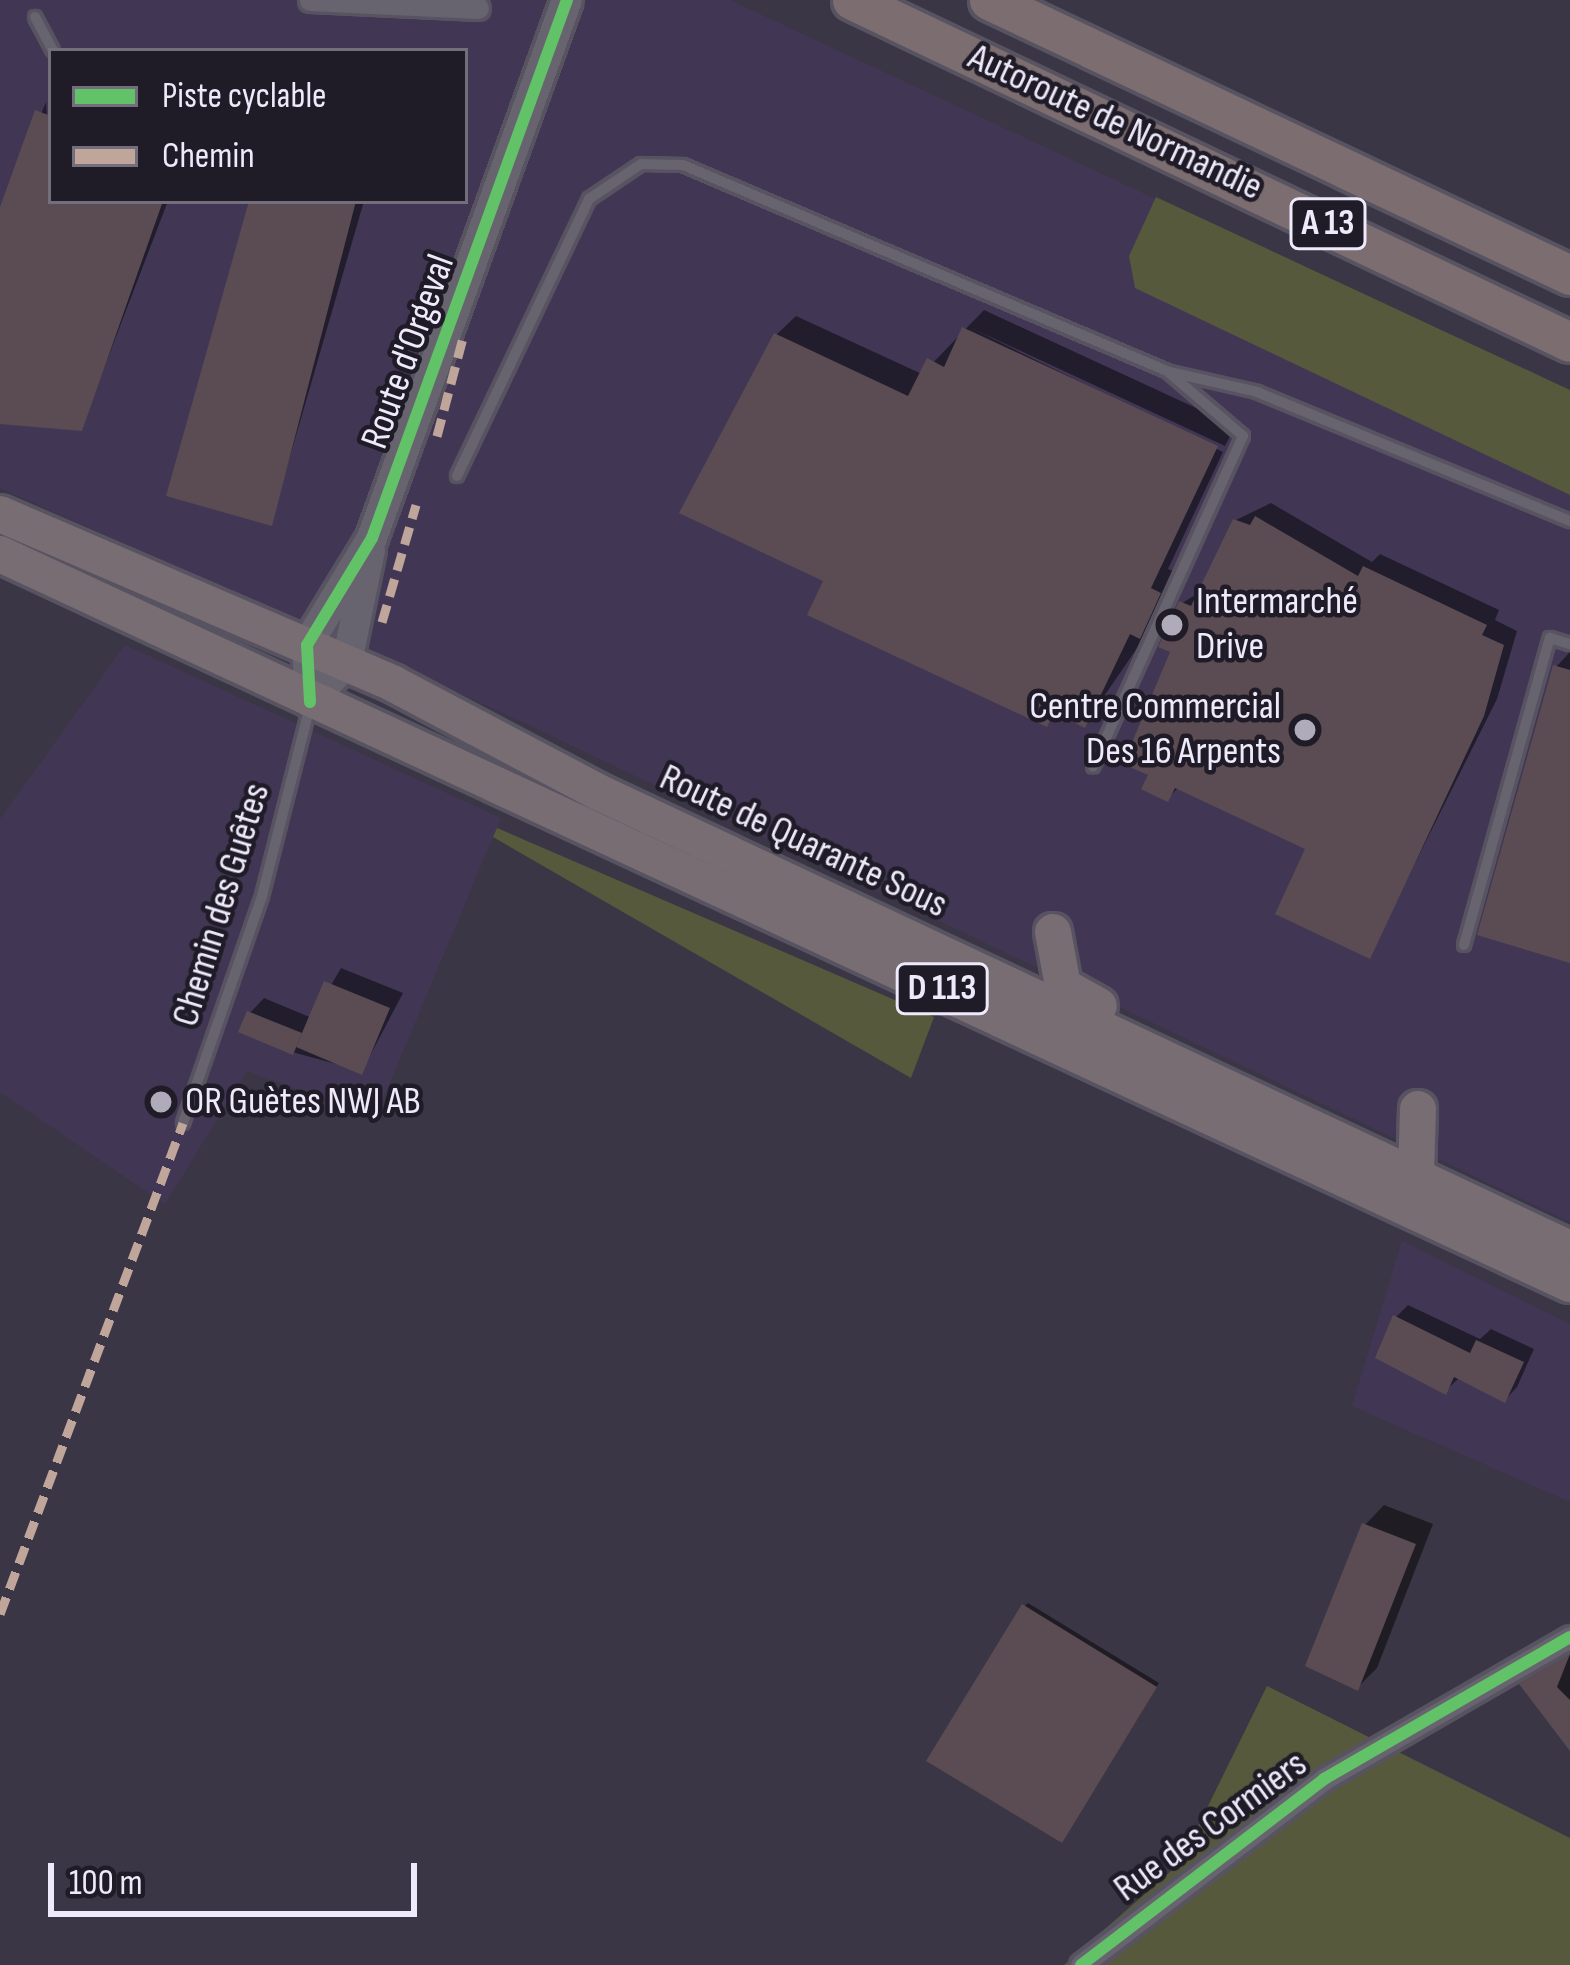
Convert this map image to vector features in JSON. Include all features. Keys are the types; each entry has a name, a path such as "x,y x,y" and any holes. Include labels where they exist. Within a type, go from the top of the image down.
{"highway":[{"name":"Autoroute de Normandie","path":"852,0 1570,342"},
{"name":"Autoroute de Normandie","path":"989,0 1570,275"}],"main road":[{"name":"Route de Quarante Sous","path":"0,514 346,662 1570,1249"},
{"name":"Route de Quarante Sous","path":"0,554 1570,1284"},
{"path":"1053,932 1052,967 1107,1010 1106,1028"},
{"path":"1416,1173 1418,1109"}],"street":[{"path":"310,0 478,8"},
{"name":"Route d'Orgeval","path":"346,662 372,538 567,0"},
{"name":"Route d'Orgeval","path":"308,645 372,538"},
{"path":"308,645 310,702"},
{"path":"310,702 346,662"},
{"name":"Rue des Cormiers","path":"1081,1965 1324,1779 1570,1637"}],"lane":[{"path":"35,17 51,48"},
{"path":"457,476 589,199 641,164 683,165 1167,371 1257,392 1570,521"},
{"path":"1093,767 1243,436 1167,371"},
{"path":"1464,945 1550,638 1570,644"},
{"name":"Chemin des Guêtes","path":"183,1123 262,896 310,702"}],"shaded area":[{"path":"0,0 730,0 1570,393 1570,1222 512,717 0,488"},
{"path":"125,645 501,818 375,1118 247,1071 165,1204 0,1092 0,819"},
{"path":"1402,1241 1570,1324 1570,1502 1352,1406"}],"green space":[{"path":"1156,197 1570,390 1570,495 1135,288 1129,256"},
{"path":"497,828 934,1017 911,1078 493,837"},
{"path":"1267,1686 1570,1838 1570,1965 1064,1965 1180,1863"}],"building":[{"path":"35,110 48,115 48,204 162,204 82,431 0,424 0,207"},
{"path":"248,204 355,204 272,526 166,496"},
{"path":"962,327 1218,446 1151,588 1161,593 1140,639 1130,634 1085,728 1054,713 1047,727 807,615 823,581 679,513 774,333 908,396 927,358 944,367"},
{"name":"Centre Commercial Des 16 Arpents","path":"1255,516 1358,576 1363,566 1487,625 1482,635 1504,645 1484,716 1370,959 1275,914 1305,849 1175,788 1168,802 1155,796 1141,789 1148,775 1123,764 1170,652 1158,647 1179,601 1191,606 1233,519 1250,525"},
{"path":"1553,665 1570,670 1570,963 1477,935"},
{"path":"324,981 390,1008 362,1075 296,1047"},
{"path":"247,1011 302,1033 293,1055 238,1032"},
{"path":"1393,1315 1470,1353 1476,1340 1524,1362 1505,1403 1454,1377 1446,1395 1375,1358"},
{"path":"1362,1523 1416,1544 1358,1691 1305,1666"},
{"path":"1022,1604 1157,1687 1062,1843 926,1761"},
{"path":"1570,1654 1557,1687 1570,1700 1570,1751 1519,1684"}],"marked path":[{"path":"437,436 464,334"},
{"path":"382,622 416,505"},
{"path":"0,1614 183,1123"}],"cycle path":[{"path":"310,702 307,645 372,538 567,0"},
{"path":"1081,1965 1324,1779 1570,1637"}],"place":[{"name":"Intermarché Drive","path":"1172,625"},
{"name":"Centre Commercial Des 16 Arpents","path":"1305,730"},
{"name":"OR Guètes NWJ AB","path":"161,1102"}]}
